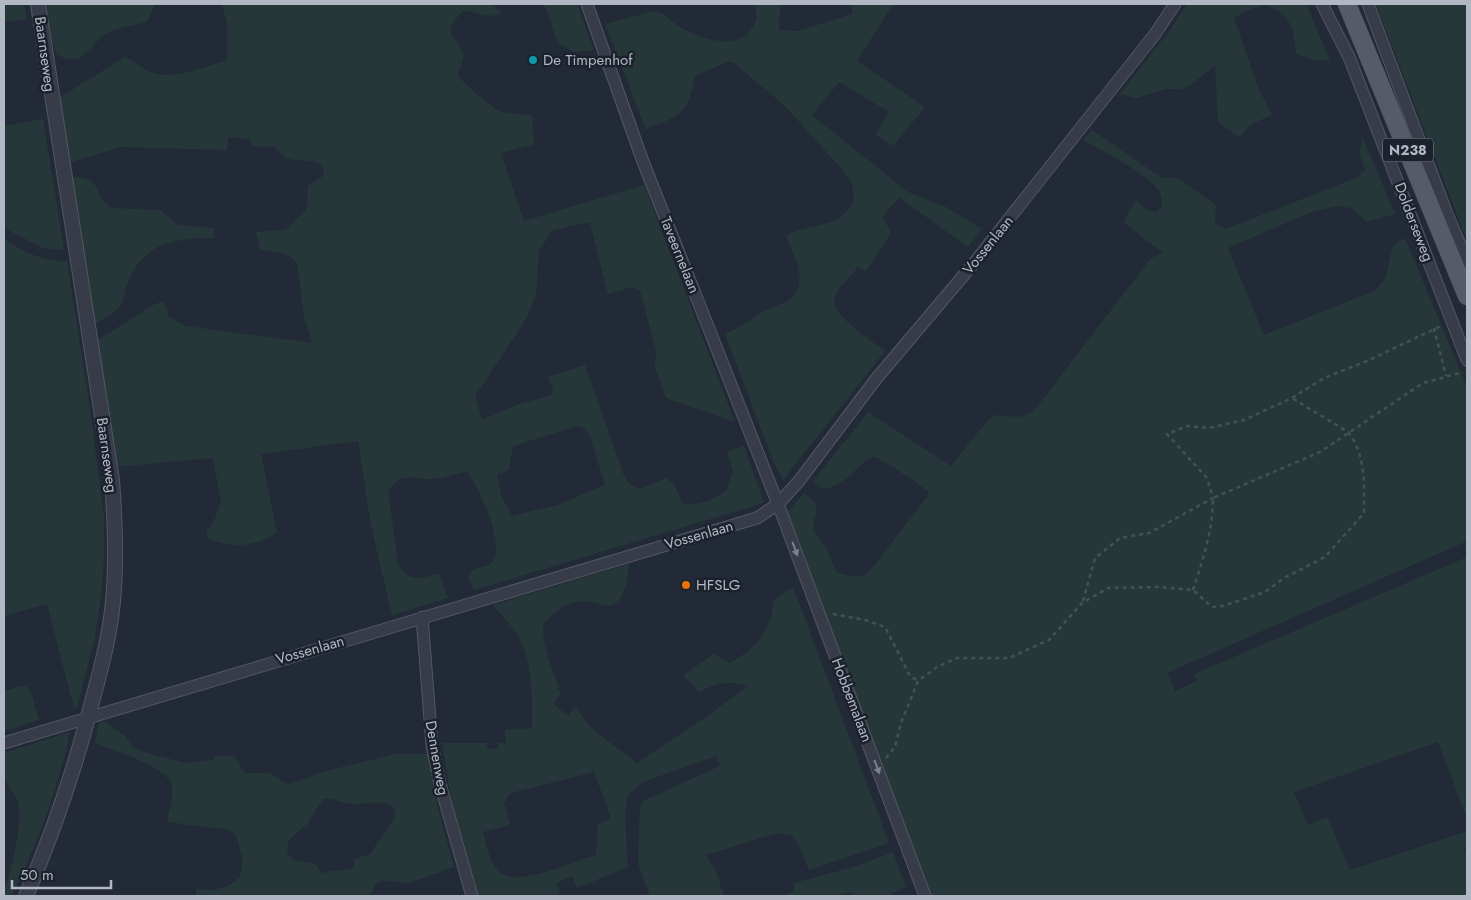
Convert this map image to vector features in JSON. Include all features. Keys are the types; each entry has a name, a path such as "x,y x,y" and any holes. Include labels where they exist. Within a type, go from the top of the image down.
{"main road":[{"name":"Dolderseweg","path":"1347,4 1467,296"}],"street":[{"name":"Baarnseweg","path":"26,896 70,785 104,657 113,602 116,540 112,480 38,4"},
{"name":"Taveernelaan","path":"587,4 642,159 778,504"},
{"name":"Vossenlaan","path":"4,743 89,716 757,518 778,504 799,481 876,379 974,263 1155,34 1175,4"},
{"name":"Dolderseweg","path":"1322,4 1349,57 1467,360"},
{"path":"1368,4 1447,214 1467,261"},
{"name":"Hobbemalaan","path":"778,504 925,896"},
{"name":"Dennenweg","path":"422,617 432,745 440,784 472,896"}],"path":[{"path":"1193,590 1208,542 1213,516 1213,498 1207,478 1167,434 1187,426 1210,428 1244,420 1292,398 1324,378 1367,361 1434,328 1453,322"},
{"path":"1434,328 1446,376"},
{"path":"1082,603 1095,558 1120,538 1148,533 1213,498 1320,452 1423,383 1467,371"},
{"path":"878,768 895,747 901,723 918,681 937,667 957,658 1009,658 1049,640 1082,603 1108,588 1159,587 1193,590 1212,607 1223,606 1265,592 1284,578 1325,557 1364,512 1364,470 1354,439 1348,432 1292,398"},
{"path":"818,614 840,615 885,627 910,676 918,681"}],"shaded area":[{"path":"4,4 24,4 27,19 4,22"},
{"path":"46,4 155,4 147,22 122,27 109,32 81,57 75,59 57,55 51,36"},
{"path":"222,4 492,4 502,13 492,16 463,11 450,30 463,54 459,76 465,84 501,112 532,115 534,144 501,153 524,221 644,185 735,422 666,398 655,367 656,350 640,291 632,287 608,294 590,222 553,230 539,250 536,295 526,319 475,396 482,420 519,404 552,395 553,390 548,377 585,365 624,476 630,485 640,489 666,478 674,484 682,503 695,504 706,502 727,490 733,471 727,452 744,446 764,503 474,590 468,577 474,570 487,566 493,561 496,553 496,542 489,515 472,479 467,472 436,479 402,478 393,484 388,491 398,563 410,577 421,578 439,573 448,598 392,615 371,526 358,441 261,454 277,532 262,541 244,545 225,544 208,538 206,532 214,521 221,502 213,458 114,467 95,342 153,305 164,301 169,317 186,326 312,343 304,317 297,263 285,254 260,249 256,232 285,230 305,211 308,186 323,176 324,169 316,162 292,160 275,147 251,146 251,139 228,137 227,150 121,147 68,163 59,98 125,57 149,72 160,75 179,74 227,60 227,23","holes":["577,426 584,428 589,433 605,485 558,505 512,516 501,495 497,474 509,470 513,446"]},
{"path":"543,4 577,4 594,50 574,52 557,42 548,13"},
{"path":"755,4 780,4 779,30 798,31 852,14 852,4 893,4 857,61 925,107 893,146 876,134 889,112 839,82 812,115 908,192 946,207 982,229 968,247 900,198 886,211 883,219 890,230 890,235 866,271 858,267 841,286 834,299 835,305 845,320 885,351 783,480 774,463 725,334 794,296 800,280 799,271 786,236 841,217 854,201 852,184 840,167 784,105 733,62 727,62 695,76 693,88 686,106 681,112 667,121 646,129 605,24 654,11 661,13 680,27 703,38 731,41 746,35 752,28 756,17"},
{"path":"1187,4 1306,4 1330,60 1314,60 1296,54 1293,30 1290,24 1282,14 1267,5 1250,9 1234,18 1259,90 1272,115 1251,124 1240,138 1218,122 1215,65 1188,87 1165,89 1137,98 1120,94 1170,30"},
{"path":"1376,4 1467,4 1467,241"},
{"path":"43,119 64,250 43,248 4,228 4,126"},
{"path":"1092,130 1162,178 1178,178 1216,205 1215,222 1226,229 1358,177 1365,170 1359,153 1363,138 1395,214 1367,222 1351,208 1338,206 1314,211 1228,248 1264,335 1376,290 1385,279 1393,246 1405,238 1467,387 1467,541 1167,673 1175,691 1197,681 1194,674 1467,557 1467,818 1438,742 1294,792 1308,825 1327,817 1350,870 1467,831 1467,847 1464,850 1467,854 1467,896 931,896 788,512 804,493 816,506 813,529 827,549 836,572 857,577 869,572 928,496 928,491 874,457 863,463 839,484 822,489 813,481 868,412 951,466 987,421 996,415 1019,417 1032,412 1151,258 1163,253 1123,222 1136,200 1149,211 1156,212 1162,206 1160,193 1154,185 1136,171 1083,140"},
{"path":"72,177 90,180 106,204 113,208 160,210 178,225 214,228 214,238 174,242 152,250 135,268 119,308 93,326"},
{"path":"4,238 19,248 41,258 67,261 90,408 104,518 104,557 95,637 77,707 74,708 47,604 4,616"},
{"path":"629,564 623,593 616,603 602,605 586,601 565,606 547,620 543,625 543,633 548,656 559,687 557,689 561,693 553,704 568,716 575,707 593,730 637,763 706,717 748,686 723,683 699,692 683,675 714,654 729,663 746,652 766,630 770,621 773,601 793,587 889,843 809,870 797,842 791,835 777,833 706,855 716,871 724,896 650,896 638,863 640,806 643,801 720,766 716,756 643,782 629,794 625,818 628,867 577,888 572,876 557,883 560,893 550,896 479,896 451,798 442,743 487,743 487,748 498,749 498,743 506,743 505,730 532,728 529,666 526,654 516,632 493,605","holes":["594,772 610,815 609,819 598,825 596,855 548,871 521,877 510,877 498,870 489,854 483,832 510,825 504,803 511,793"]},
{"path":"21,686 27,687 31,692 39,720 4,731 4,691"},
{"path":"104,721 125,736 134,748 150,754 185,763 214,760 215,756 234,756 245,773 270,773 285,783 291,784 322,772 395,754 428,754 438,809 454,867 409,883 382,880 376,884 369,896 195,896 197,888 214,890 230,884 240,877 243,861 237,839 232,832 226,829 167,821 172,795 172,786 169,779 161,772 139,760 95,743 99,722","holes":["323,799 351,804 388,804 393,808 395,817 370,854 354,859 354,868 321,873 314,863 293,860 287,853 289,840 307,824"]},
{"path":"70,732 53,795 30,856 12,896 4,896 4,888 7,884 16,844 19,812 17,799 4,776 4,753"},
{"path":"893,852 906,887 887,896 857,896 851,892 835,896 782,896 794,892 794,883 857,866"}],"place":[{"name":"De Timpenhof","path":"533,60"},
{"name":"HFSLG","path":"686,585"}]}
